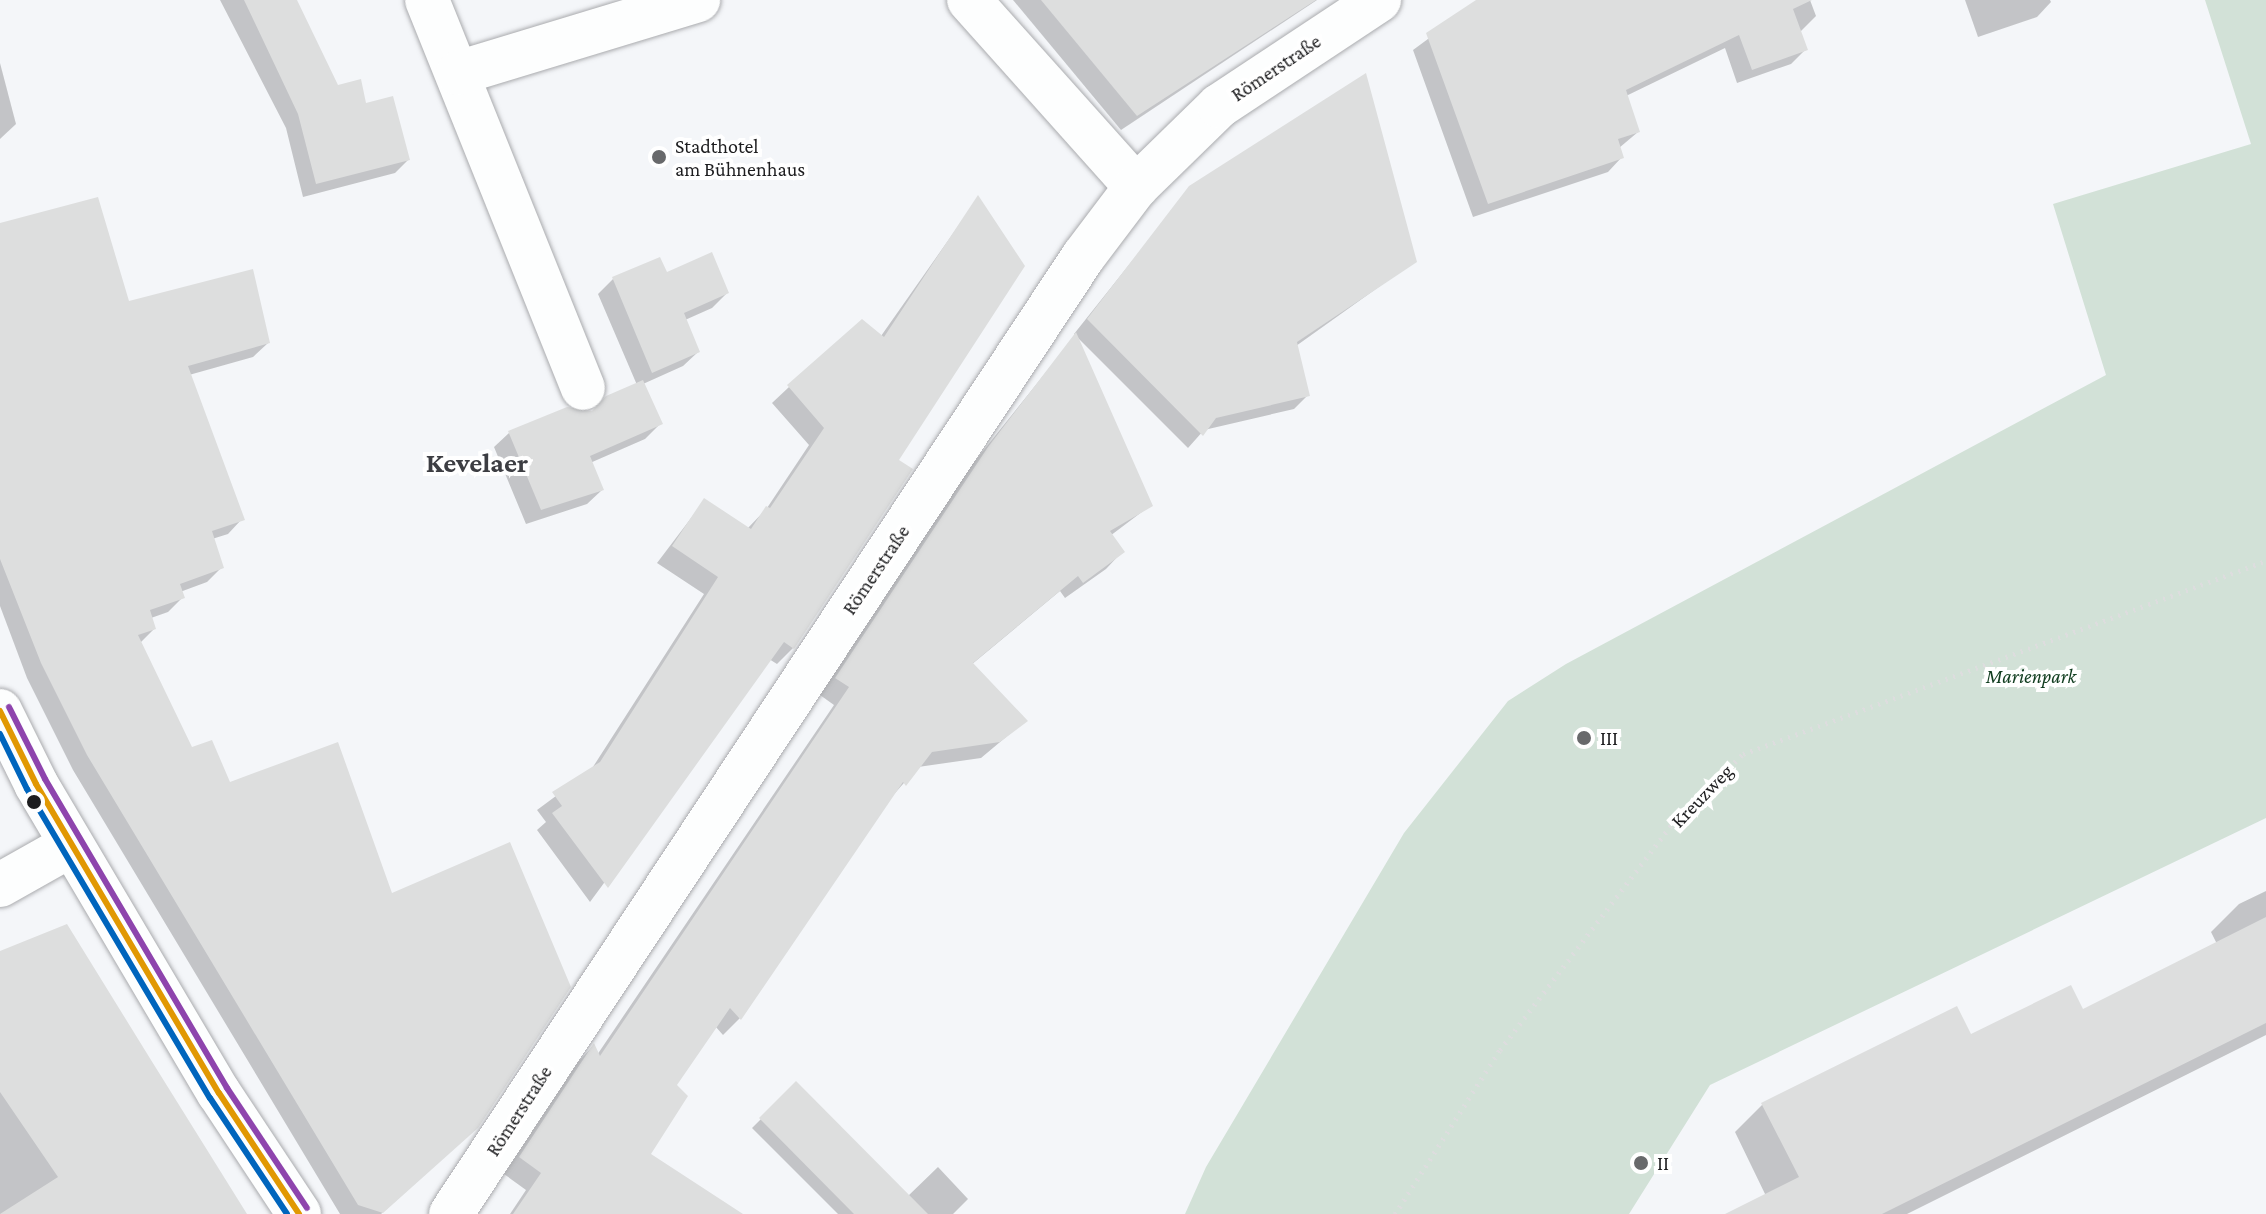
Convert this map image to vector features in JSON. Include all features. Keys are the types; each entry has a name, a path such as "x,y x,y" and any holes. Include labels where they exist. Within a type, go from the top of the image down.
{"street":[{"path":"427,0 583,388"},
{"path":"458,73 698,0"},
{"path":"969,0 1136,187"},
{"name":"Römerstraße","path":"451,1214 1083,257 1136,187 1219,106 1379,0"},
{"path":"0,711 71,845 219,1093 299,1214"},
{"path":"0,885 71,845"}],"path":[{"name":"Kreuzweg","path":"1395,1214 1500,1050 1672,824 1743,754 2266,561"}],"green space":[{"name":"Marienpark","path":"2205,0 2266,0 2266,818 1710,1085 1629,1214 1185,1214 1206,1167 1404,833 1508,701 1566,664 2106,375 2053,204 2251,144"}],"building":[{"path":"244,0 297,0 338,85 361,79 366,103 393,96 410,160 316,184 298,114"},
{"path":"1041,0 1316,0 1137,116"},
{"path":"1476,0 1812,0 1793,9 1808,50 1752,70 1739,35 1626,90 1640,132 1618,139 1624,158 1488,204 1426,33"},
{"path":"1366,73 1417,262 1297,342 1310,396 1216,418 1203,436 1087,319 1189,186"},
{"path":"978,195 1025,266 899,460 913,469 794,649 784,642 608,888 552,813 562,806 552,792 600,762 718,577 672,546 704,498 751,529 766,506 770,508 824,428 787,385 862,319 884,337"},
{"path":"98,197 129,301 253,269 270,343 188,366 245,520 212,531 224,568 180,584 185,598 150,610 156,629 138,635 192,747 212,740 230,782 338,742 392,893 510,842 571,987 478,1128 383,1213 358,1205 87,755 41,663 0,559 0,223"},
{"path":"712,252 729,293 684,313 700,352 652,373 612,277 660,257 667,272"},
{"path":"1076,332 1153,506 1110,531 1125,552 1083,583 1078,576 973,663 1028,721 1000,742 932,752 906,786 903,782 741,1020 730,1008 677,1085 688,1096 651,1154 743,1214 513,1214 541,1173 519,1157 594,1043 600,1056 849,687 835,678 988,447"},
{"path":"643,380 663,424 590,456 604,490 541,510 508,431 567,407 592,411 606,396"},
{"path":"2266,917 2266,1023 1882,1214 1725,1214 1799,1177 1761,1103 1957,1006 1971,1034 2071,985 2083,1009"},
{"path":"67,924 247,1214 0,1214 58,1177 0,1092 0,951"},
{"path":"796,1081 928,1214 854,1214 759,1118"}],"transit line":[{"path":"9,707 45,779 227,1088 307,1208"},
{"path":"0,711 36,784 219,1093 299,1214"},
{"path":"0,734 27,789 210,1098 287,1214"}],"place":[{"name":"Stadthotel am Bühnenhaus","path":"659,157"},
{"name":"III","path":"1584,738"},
{"name":"II","path":"1641,1163"}],"district":[{"name":"Kevelaer","path":"477,463"}]}
